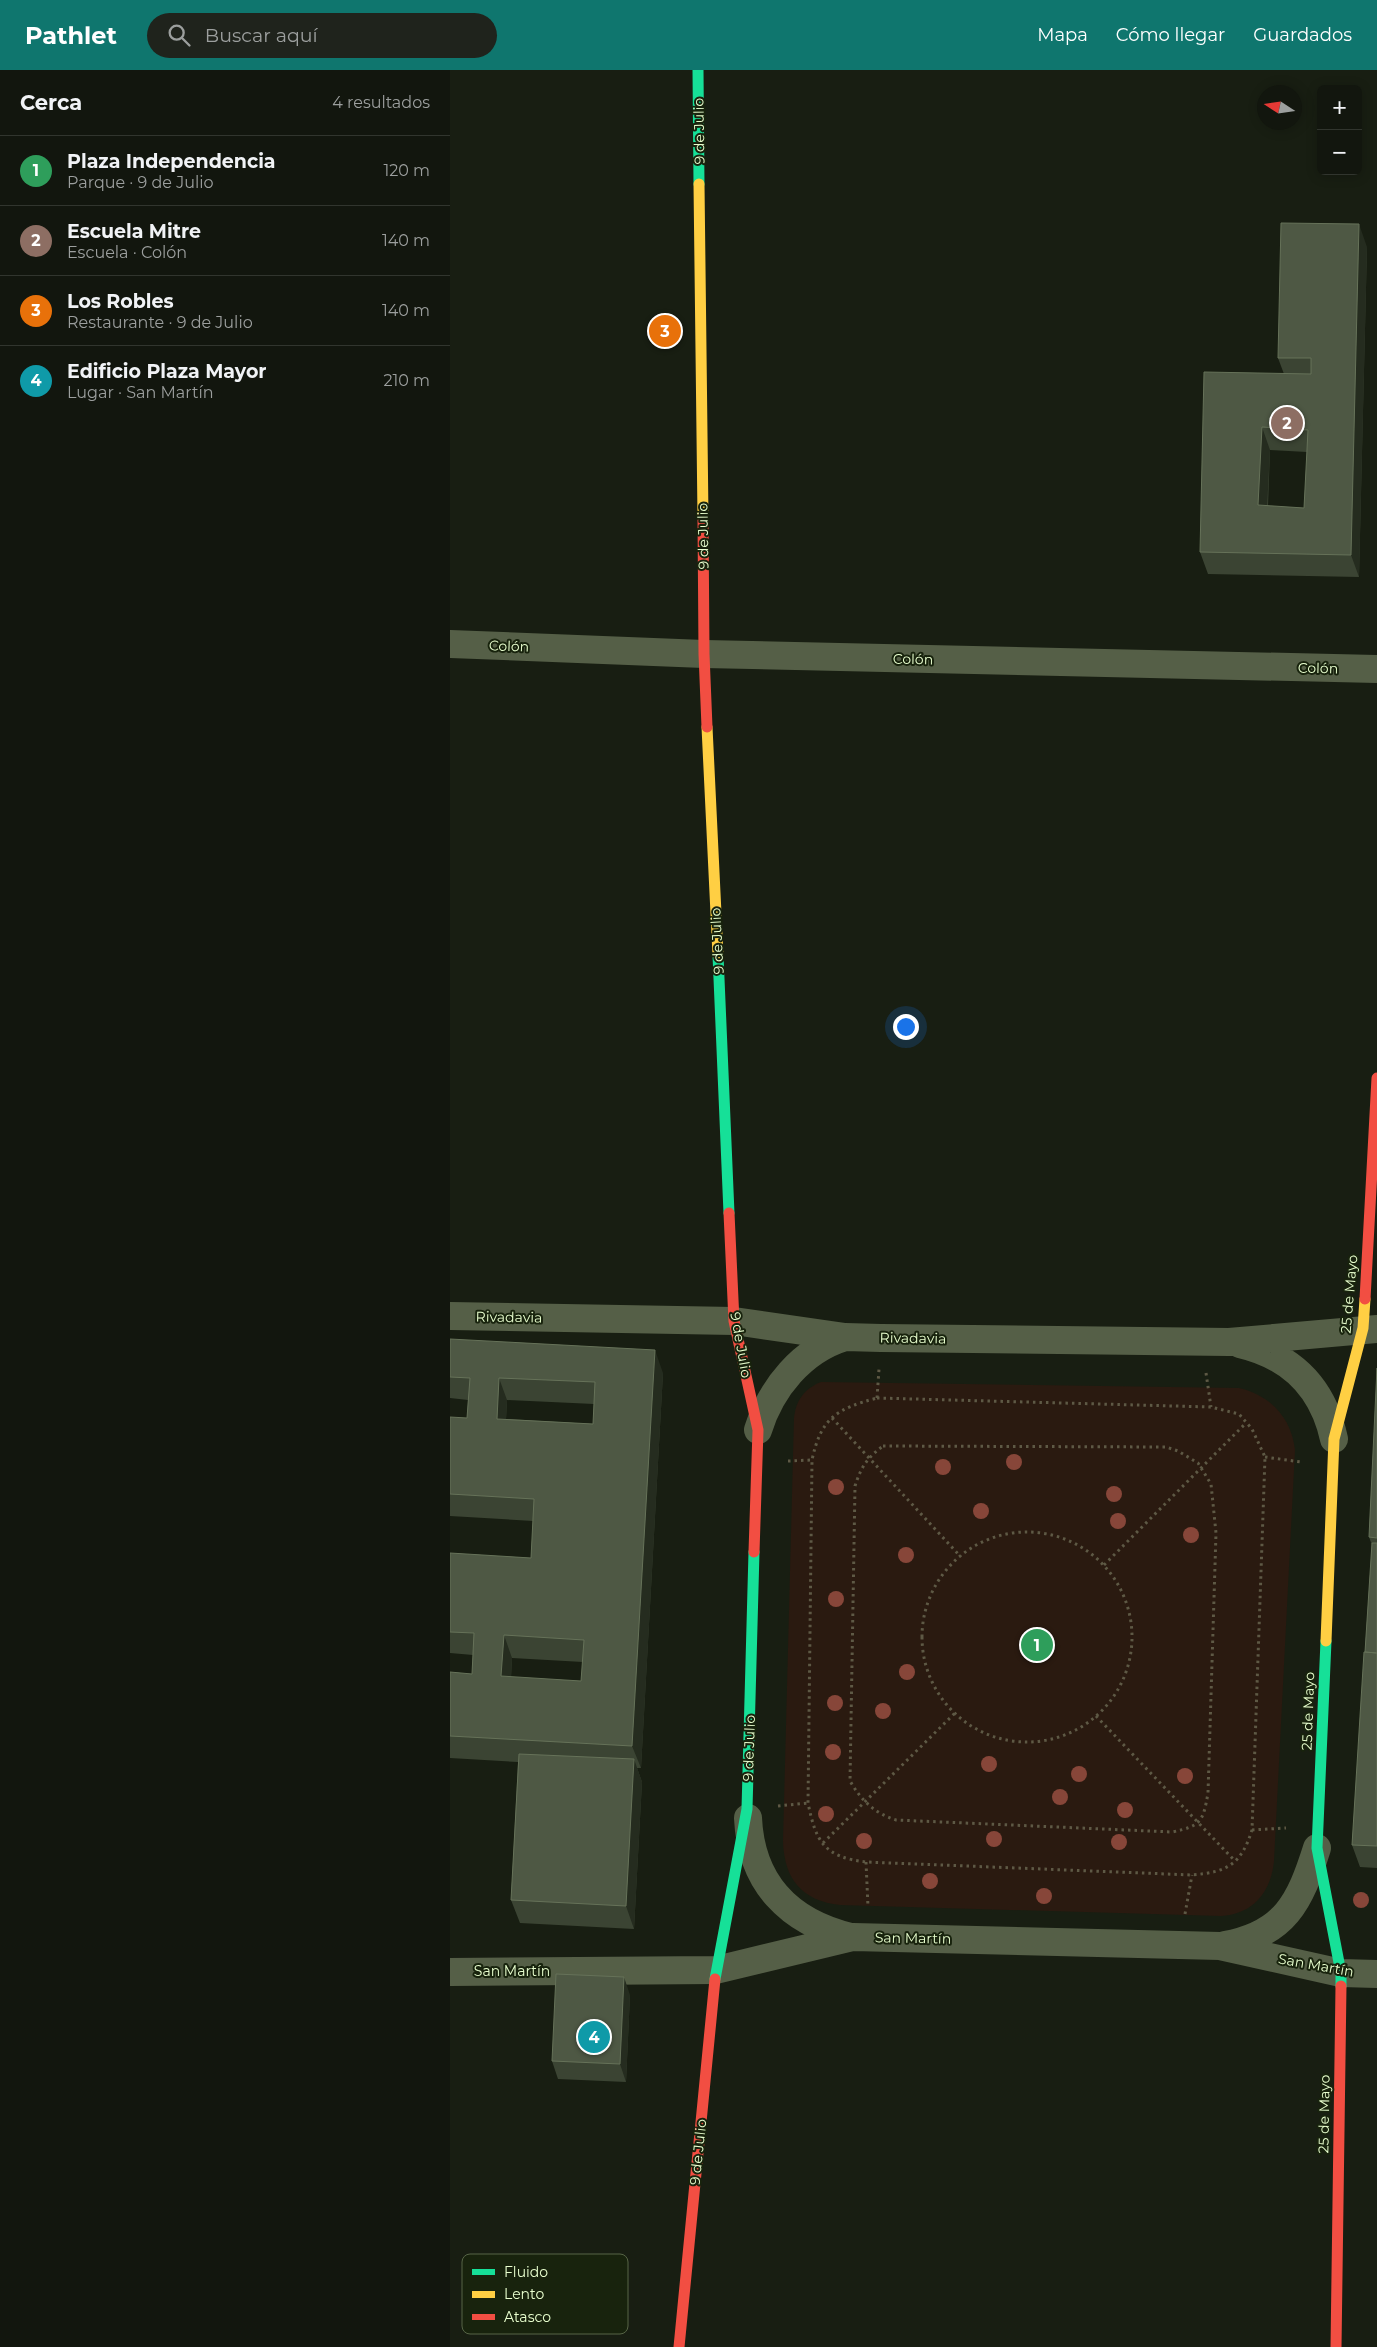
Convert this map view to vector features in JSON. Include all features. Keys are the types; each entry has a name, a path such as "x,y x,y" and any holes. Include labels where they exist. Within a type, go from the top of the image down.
{"street":[{"name":"9 de Julio","path":"698,70 704,654 734,1321 758,1430 747,1809 751,1850 758,1869 770,1888 786,1906 812,1924 829,1932 861,1937"},
{"name":"Colón","path":"450,644 704,654 1377,669"},
{"name":"25 de Mayo","path":"1336,2347 1341,1973 1317,1848 1334,1439 1370,1329 1377,1078"},
{"name":"Rivadavia","path":"450,1316 734,1321 846,1337 1229,1342 1370,1329"},
{"path":"758,1430 771,1399 792,1370 822,1346 846,1337"},
{"path":"1229,1342 1248,1346 1280,1359 1311,1384 1330,1419 1334,1439"},
{"name":"9 de Julio","path":"679,2347 716,1970 747,1809"},
{"path":"1220,1946 1248,1941 1278,1924 1299,1895 1308,1876 1317,1848"},
{"name":"San Martín","path":"450,1972 716,1970 861,1937 1220,1946 1341,1973 1377,1974"}],"path":[{"path":"877,1398 1211,1407 1239,1414 1252,1429 1265,1457 1252,1830 1246,1850 1231,1865 1212,1873 1192,1875 866,1862 848,1860 834,1855 823,1843 813,1831 808,1803 812,1460 817,1438 832,1418 848,1406 877,1398"},
{"path":"832,1418 961,1557"},
{"path":"1104,1565 1246,1422"},
{"path":"883,1446 1166,1447 1178,1451 1198,1463 1201,1468 1211,1484 1216,1533 1208,1793 1204,1814 1193,1828 1172,1832 896,1820 882,1815 860,1798 850,1781 855,1486 860,1471 868,1457 883,1446"},
{"path":"1037,1532 1072,1541 1104,1565 1123,1591 1132,1626 1130,1662 1116,1695 1092,1722 1059,1738 1024,1744 991,1737 962,1721 940,1696 926,1665 922,1635 929,1599 946,1570 961,1557 971,1548 1002,1535 1037,1532"},
{"path":"823,1843 955,1713"},
{"path":"1096,1716 1235,1860"},
{"path":"861,1937 866,1862"},
{"path":"1179,1945 1192,1875"}],"shaded area":[{"path":"821,1382 1239,1388 1261,1396 1278,1410 1289,1428 1295,1450 1274,1861 1269,1882 1251,1906 1242,1911 1221,1916 840,1905 815,1899 798,1886 791,1877 787,1866 783,1841 794,1418 802,1396 810,1388"}],"building":[{"path":"1281,223 1359,224 1351,555 1200,552 1204,372 1311,374 1311,358 1278,358","holes":["1262,427 1308,430 1304,508 1258,505"]},
{"path":"450,1339 655,1350 632,1746 450,1736 450,1672 472,1674 474,1633 450,1632 450,1553 531,1558 534,1499 450,1494 450,1417 467,1418 470,1378 450,1377","holes":["499,1378 595,1382 593,1424 497,1419","504,1635 584,1640 581,1681 501,1676"]},
{"path":"1377,1368 1377,1538 1369,1537"},
{"path":"1372,1543 1377,1543 1377,1653 1365,1652"},
{"path":"1364,1652 1377,1653 1377,1846 1352,1845"},
{"path":"519,1754 634,1759 626,1906 511,1900"},
{"path":"556,1974 624,1977 620,2064 552,2061"}],"traffic: fast":[{"path":"698,70 699,184"},
{"path":"718,955 729,1213"},
{"path":"715,1979 747,1809 754,1552"},
{"path":"1326,1641 1317,1848 1341,1973 1341,1986"}],"traffic: slow":[{"path":"699,184 703,517"},
{"path":"707,727 718,955"},
{"path":"1326,1641 1334,1439 1363,1328 1365,1299"}],"traffic: jam":[{"path":"703,517 704,654 707,727"},
{"path":"1365,1299 1377,1078"},
{"path":"729,1213 734,1321 758,1430 754,1552"},
{"path":"679,2347 715,1979"},
{"path":"1336,2347 1341,1986"}],"place":[{"name":"Los Robles","path":"665,331"},
{"name":"Escuela Mitre","path":"1287,423"},
{"name":"Plaza Independencia","path":"1037,1645"},
{"name":"Edificio Plaza Mayor","path":"594,2037"}]}
